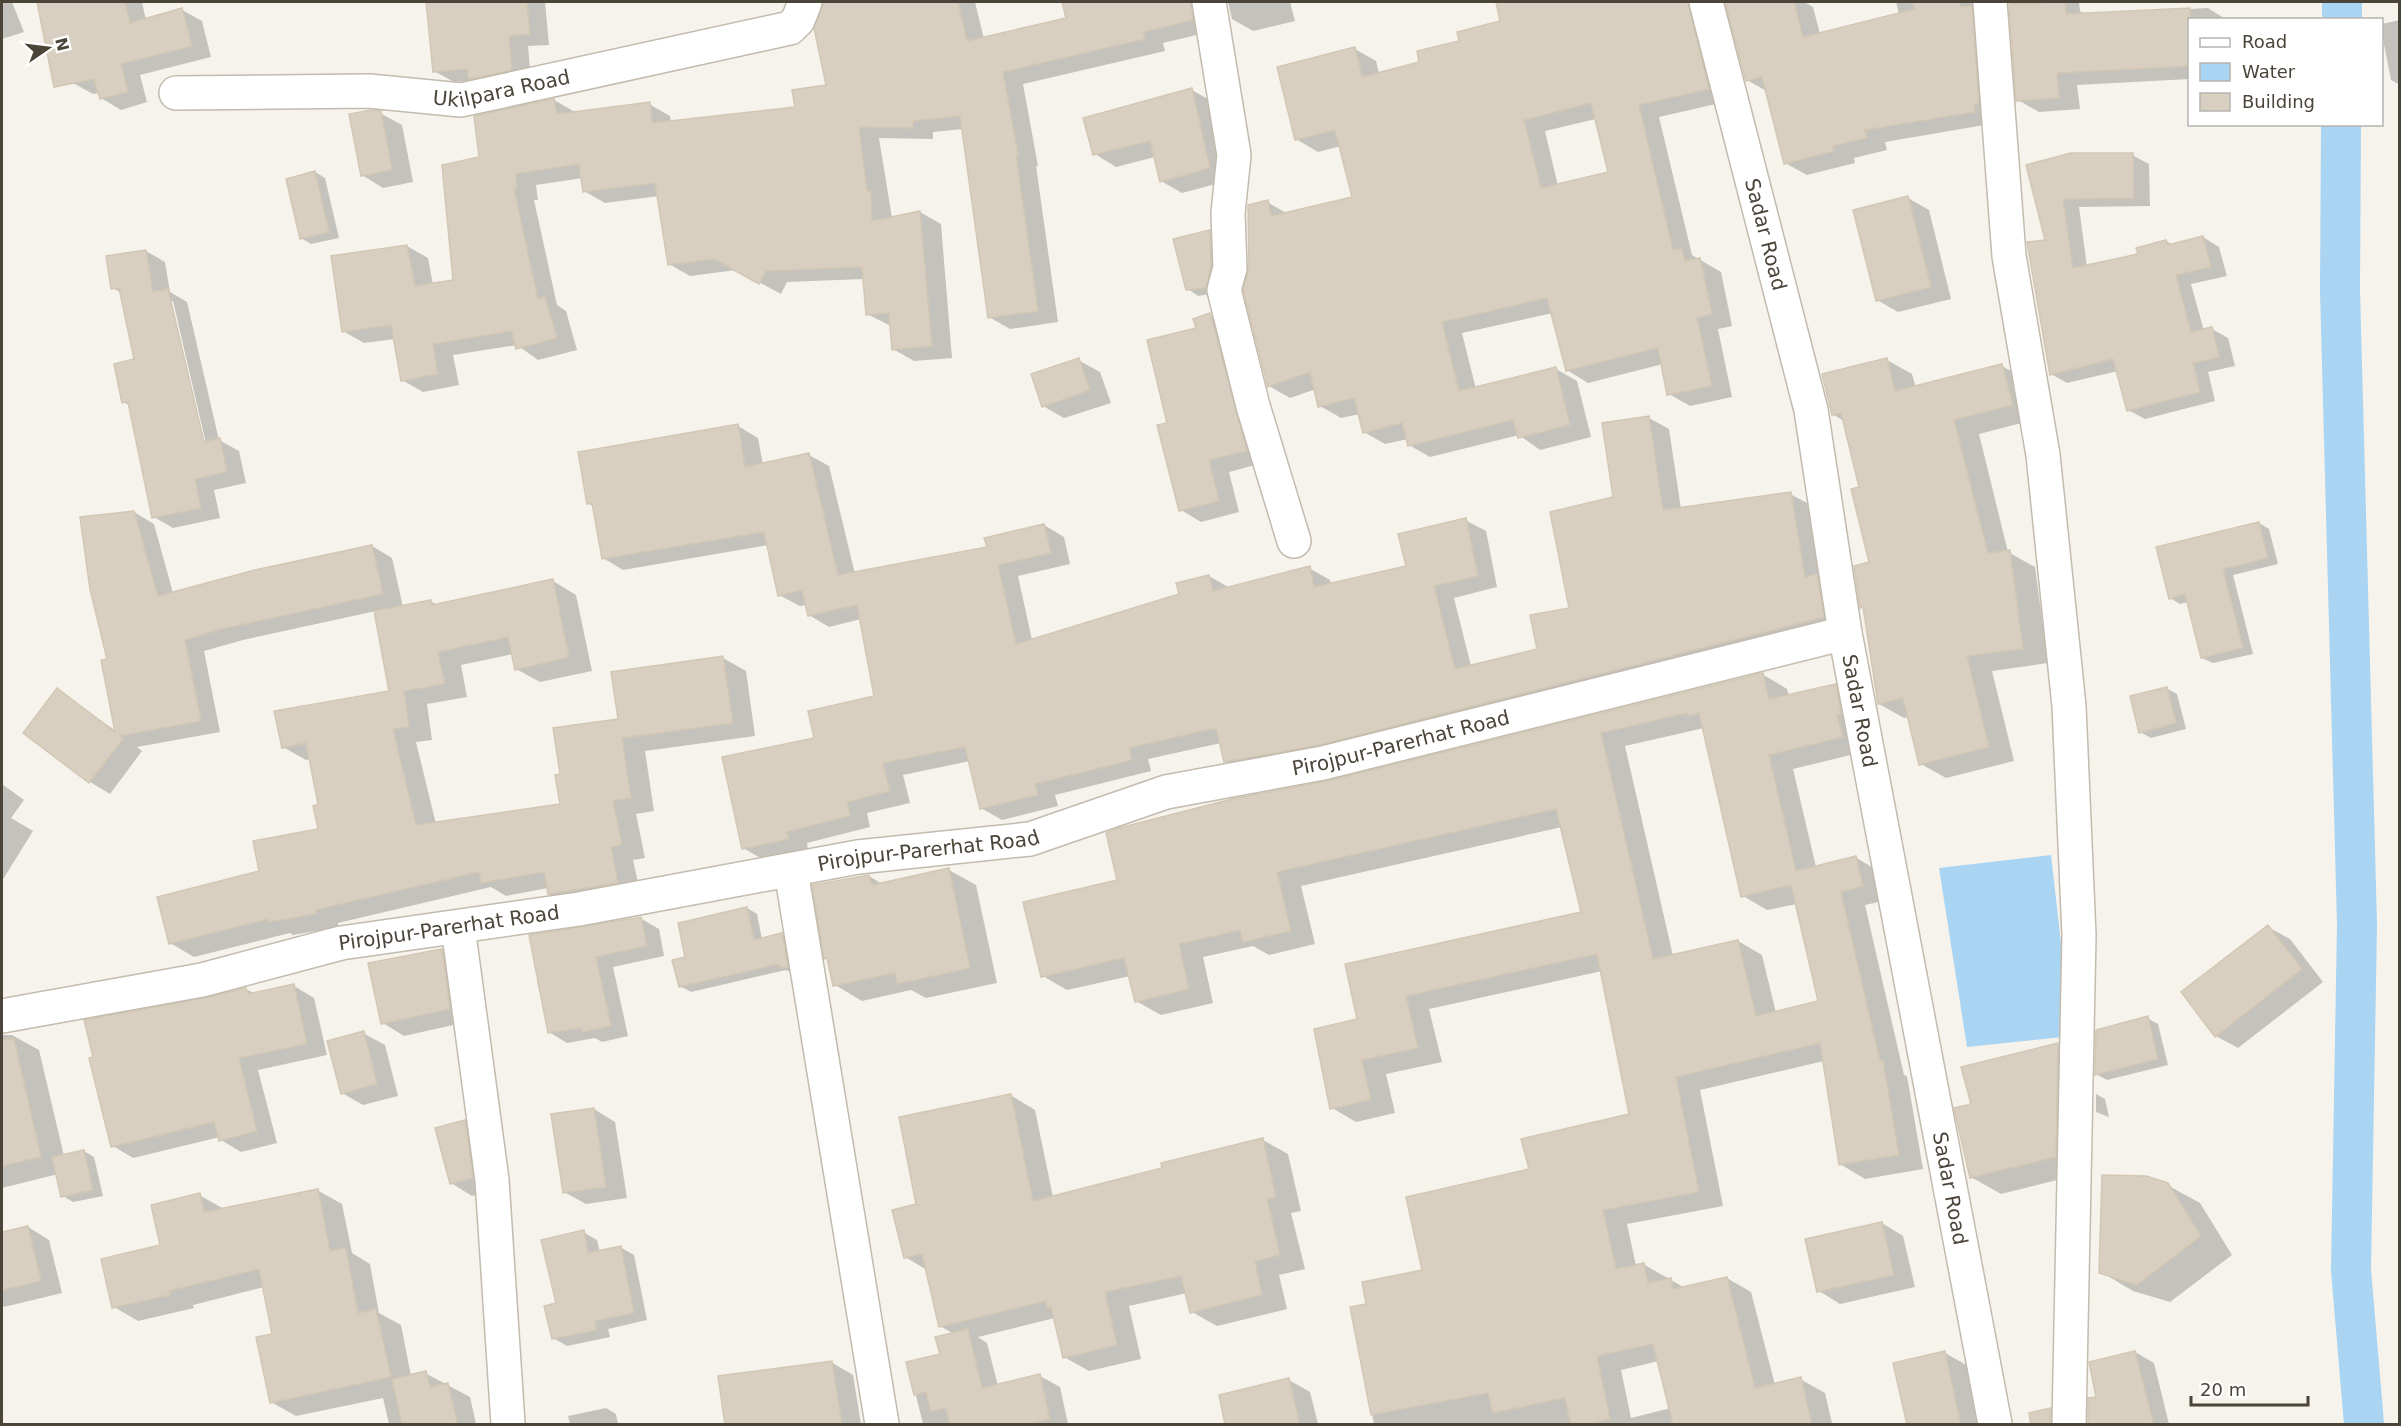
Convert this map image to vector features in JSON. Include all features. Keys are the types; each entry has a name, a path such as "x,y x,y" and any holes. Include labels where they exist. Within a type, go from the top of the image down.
{"street":[{"name":"Ukilpara Road","path":"176,93 369,91 461,100 790,28 798,20 805,2"},
{"path":"1209,2 1234,155 1228,213 1230,268 1224,290 1253,406 1294,541"},
{"name":"Sadar Road","path":"1706,2 1811,410 1845,633 1995,1425"},
{"path":"1990,2 2010,256 2043,455 2069,706 2079,935 2069,1425"},
{"name":"Pirojpur-Parerhat Road","path":"2,1016 202,980 342,943 579,909 858,857 1030,838 1166,792 1323,763 1845,633"},
{"path":"791,871 882,1425"},
{"path":"458,927 492,1180 508,1425"}],"water":[{"path":"2051,855 2062,952 2062,1037 1967,1047 1939,868"}],"building":[{"path":"37,2 125,2 130,23 182,8 192,46 121,64 128,92 100,99 94,79 54,87"},
{"path":"426,2 527,2 530,34 509,36 512,70 469,79 467,69 433,72"},
{"path":"958,2 967,41 1066,18 1062,2 1191,2 1193,20 1143,32 1145,39 1003,72 1018,154 1016,155 1038,311 988,318 960,116 913,121 913,128 859,127 867,191 871,191 872,221 920,211 932,346 892,350 889,313 866,315 862,267 766,271 759,284 714,259 668,265 655,183 583,192 579,164 515,174 517,188 514,189 538,299 545,297 557,338 516,349 512,331 433,344 438,374 401,381 391,325 342,332 331,256 407,245 415,286 453,280 442,165 479,157 474,116 554,99 557,114 650,102 652,123 795,107 792,90 826,85 814,28 823,3"},
{"path":"1496,2 1688,2 1709,89 1639,105 1673,250 1682,248 1685,261 1700,258 1712,314 1697,318 1712,386 1667,395 1658,348 1566,371 1547,298 1442,322 1459,391 1556,367 1570,425 1518,438 1513,420 1408,446 1402,423 1363,433 1354,398 1318,407 1310,372 1268,387 1243,290 1249,268 1248,205 1268,200 1271,216 1352,197 1335,130 1295,140 1277,67 1355,47 1362,77 1419,62 1417,51 1459,41 1457,32 1500,21","holes":["1591,103 1608,172 1541,188 1524,120"]},
{"path":"1725,2 1794,2 1803,37 1915,9 1913,2 1959,2 1961,7 1972,6 1979,104 1974,104 1975,112 1865,130 1867,138 1833,146 1834,151 1784,164 1762,77 1746,81"},
{"path":"2065,2 2066,14 2190,8 2188,66 2057,73 2059,98 2016,101 2009,4"},
{"path":"1192,88 1210,168 1160,182 1150,141 1093,155 1083,118"},
{"path":"371,110 381,111 392,170 361,176 349,114"},
{"path":"2071,153 2133,153 2134,198 2063,199 2073,268 2138,254 2136,248 2166,240 2168,245 2203,236 2211,267 2176,275 2191,332 2212,327 2219,357 2193,363 2200,392 2127,411 2113,359 2050,375 2027,242 2045,240 2026,165"},
{"path":"315,171 329,232 300,239 286,179"},
{"path":"1908,196 1931,287 1876,301 1853,210"},
{"path":"1210,230 1211,266 1206,288 1186,290 1173,239"},
{"path":"146,250 153,292 168,289 204,442 220,438 227,472 195,479 201,508 152,518 128,402 122,403 114,364 134,359 119,288 111,289 106,256"},
{"path":"1210,313 1247,451 1209,460 1219,501 1179,511 1157,425 1167,423 1147,340 1196,328 1193,319"},
{"path":"1079,358 1090,390 1042,407 1031,374"},
{"path":"1887,358 1895,391 2002,364 2013,405 1954,420 1988,553 2010,550 2023,649 1967,656 1989,747 1919,765 1903,698 1878,704 1863,607 1860,608 1854,566 1869,562 1851,489 1859,487 1841,413 1832,415 1822,374"},
{"path":"1649,416 1663,510 1791,492 1805,577 1817,574 1824,617 1319,745 1224,762 1216,728 1129,748 1132,760 1035,784 1038,795 980,809 965,747 883,763 890,791 847,802 850,816 787,832 789,839 742,849 722,757 814,738 808,711 874,696 857,605 808,616 802,590 778,596 764,532 602,559 592,503 587,504 578,452 738,424 745,467 809,453 838,575 987,547 984,538 1044,524 1051,553 998,565 1016,644 1179,594 1176,583 1209,575 1213,591 1310,566 1314,587 1406,566 1398,534 1466,518 1478,576 1434,586 1455,669 1537,649 1530,615 1569,608 1550,512 1613,497 1602,423"},
{"path":"134,511 158,596 255,570 372,545 383,594 222,629 185,640 201,721 120,736 123,739 89,783 23,733 57,688 115,732 101,660 107,659 90,589 80,517"},
{"path":"2259,522 2268,558 2223,569 2243,648 2201,658 2185,594 2169,599 2156,547"},
{"path":"553,579 569,657 515,670 508,637 438,652 445,684 404,691 409,727 393,729 416,825 560,804 555,775 560,774 553,728 618,719 611,672 723,656 733,723 622,738 631,798 613,801 622,845 611,847 618,883 548,894 544,872 481,883 479,872 315,910 316,914 268,922 268,919 169,944 157,897 259,871 253,841 318,829 313,806 318,804 306,743 282,748 274,711 389,691 374,611 431,600 432,605"},
{"path":"1763,673 1769,699 1836,684 1841,714 1837,715 1843,737 1769,755 1796,871 1856,856 1863,886 1841,892 1880,1061 1883,1060 1899,1155 1839,1165 1820,1043 1676,1077 1699,1192 1603,1210 1616,1269 1644,1263 1648,1283 1671,1278 1673,1289 1727,1277 1755,1388 1801,1377 1812,1425 1673,1425 1653,1344 1597,1356 1610,1419 1587,1425 1571,1425 1565,1398 1493,1413 1488,1393 1371,1415 1350,1307 1366,1304 1362,1282 1422,1270 1406,1197 1529,1169 1521,1139 1629,1114 1597,954 1406,996 1418,1048 1362,1060 1371,1100 1330,1109 1314,1029 1357,1019 1345,964 1581,912 1556,809 1277,872 1291,931 1243,942 1240,930 1179,944 1189,989 1135,1002 1124,958 1041,977 1023,902 1117,880 1106,833 1232,799 1327,781","holes":["1687,713 1688,716 1699,713 1741,897 1791,885 1818,1001 1756,1016 1738,940 1653,959 1601,733"]},
{"path":"2167,687 2176,723 2139,733 2130,696"},
{"path":"949,868 970,968 897,984 895,973 833,986 827,958 824,959 812,885 869,875 872,885"},
{"path":"747,907 754,940 782,933 788,967 780,968 779,964 679,987 672,960 685,957 678,923"},
{"path":"641,917 647,946 596,957 611,1026 582,1032 581,1028 548,1033 529,935"},
{"path":"2268,925 2302,969 2215,1037 2181,992"},
{"path":"442,949 450,1009 381,1024 368,963"},
{"path":"294,984 307,1044 239,1058 257,1131 219,1141 214,1122 111,1147 89,1058 93,1057 84,1020 205,998 246,988 248,994"},
{"path":"2148,1016 2158,1059 2095,1075 2096,1030"},
{"path":"364,1031 377,1084 341,1094 327,1041"},
{"path":"14,1039 41,1157 2,1166 2,1040"},
{"path":"2058,1043 2056,1157 1970,1178 1954,1108 1971,1104 1961,1067"},
{"path":"1011,1094 1033,1201 1162,1168 1161,1163 1263,1138 1276,1197 1267,1199 1280,1255 1255,1261 1262,1295 1190,1313 1181,1276 1105,1292 1117,1345 1063,1358 1051,1307 1047,1308 1046,1301 939,1327 922,1254 904,1258 892,1210 916,1204 899,1117"},
{"path":"594,1108 606,1187 563,1193 551,1114"},
{"path":"465,1120 473,1178 450,1184 435,1128"},
{"path":"84,1150 93,1190 61,1197 52,1157"},
{"path":"2102,1175 2146,1176 2168,1183 2201,1236 2137,1285 2099,1273"},
{"path":"318,1189 330,1251 346,1248 358,1313 376,1309 391,1377 270,1403 256,1337 272,1334 259,1269 169,1291 170,1295 112,1308 101,1259 160,1245 151,1205 200,1193 204,1212"},
{"path":"1882,1222 1894,1275 1817,1292 1805,1239"},
{"path":"28,1226 41,1281 2,1290 2,1232"},
{"path":"584,1230 588,1253 621,1246 634,1313 595,1321 597,1330 552,1339 544,1306 556,1303 541,1240"},
{"path":"968,1329 982,1388 1040,1374 1050,1419 1022,1425 950,1425 946,1408 931,1412 926,1392 914,1395 906,1362 940,1354 935,1337"},
{"path":"1945,1351 1961,1425 1907,1425 1893,1363"},
{"path":"2135,1351 2154,1425 2088,1425 2088,1398 2096,1397 2089,1362"},
{"path":"832,1361 842,1425 725,1425 718,1376"},
{"path":"426,1371 430,1387 448,1383 458,1425 402,1425 392,1379"},
{"path":"1289,1378 1300,1425 1225,1425 1219,1395"},
{"path":"2051,1408 2050,1425 2031,1425 2029,1413"}],"waterway":[{"path":"2342,2 2342,18"},
{"path":"2341,126 2340,290 2357,924 2351,1270 2364,1424"}]}
